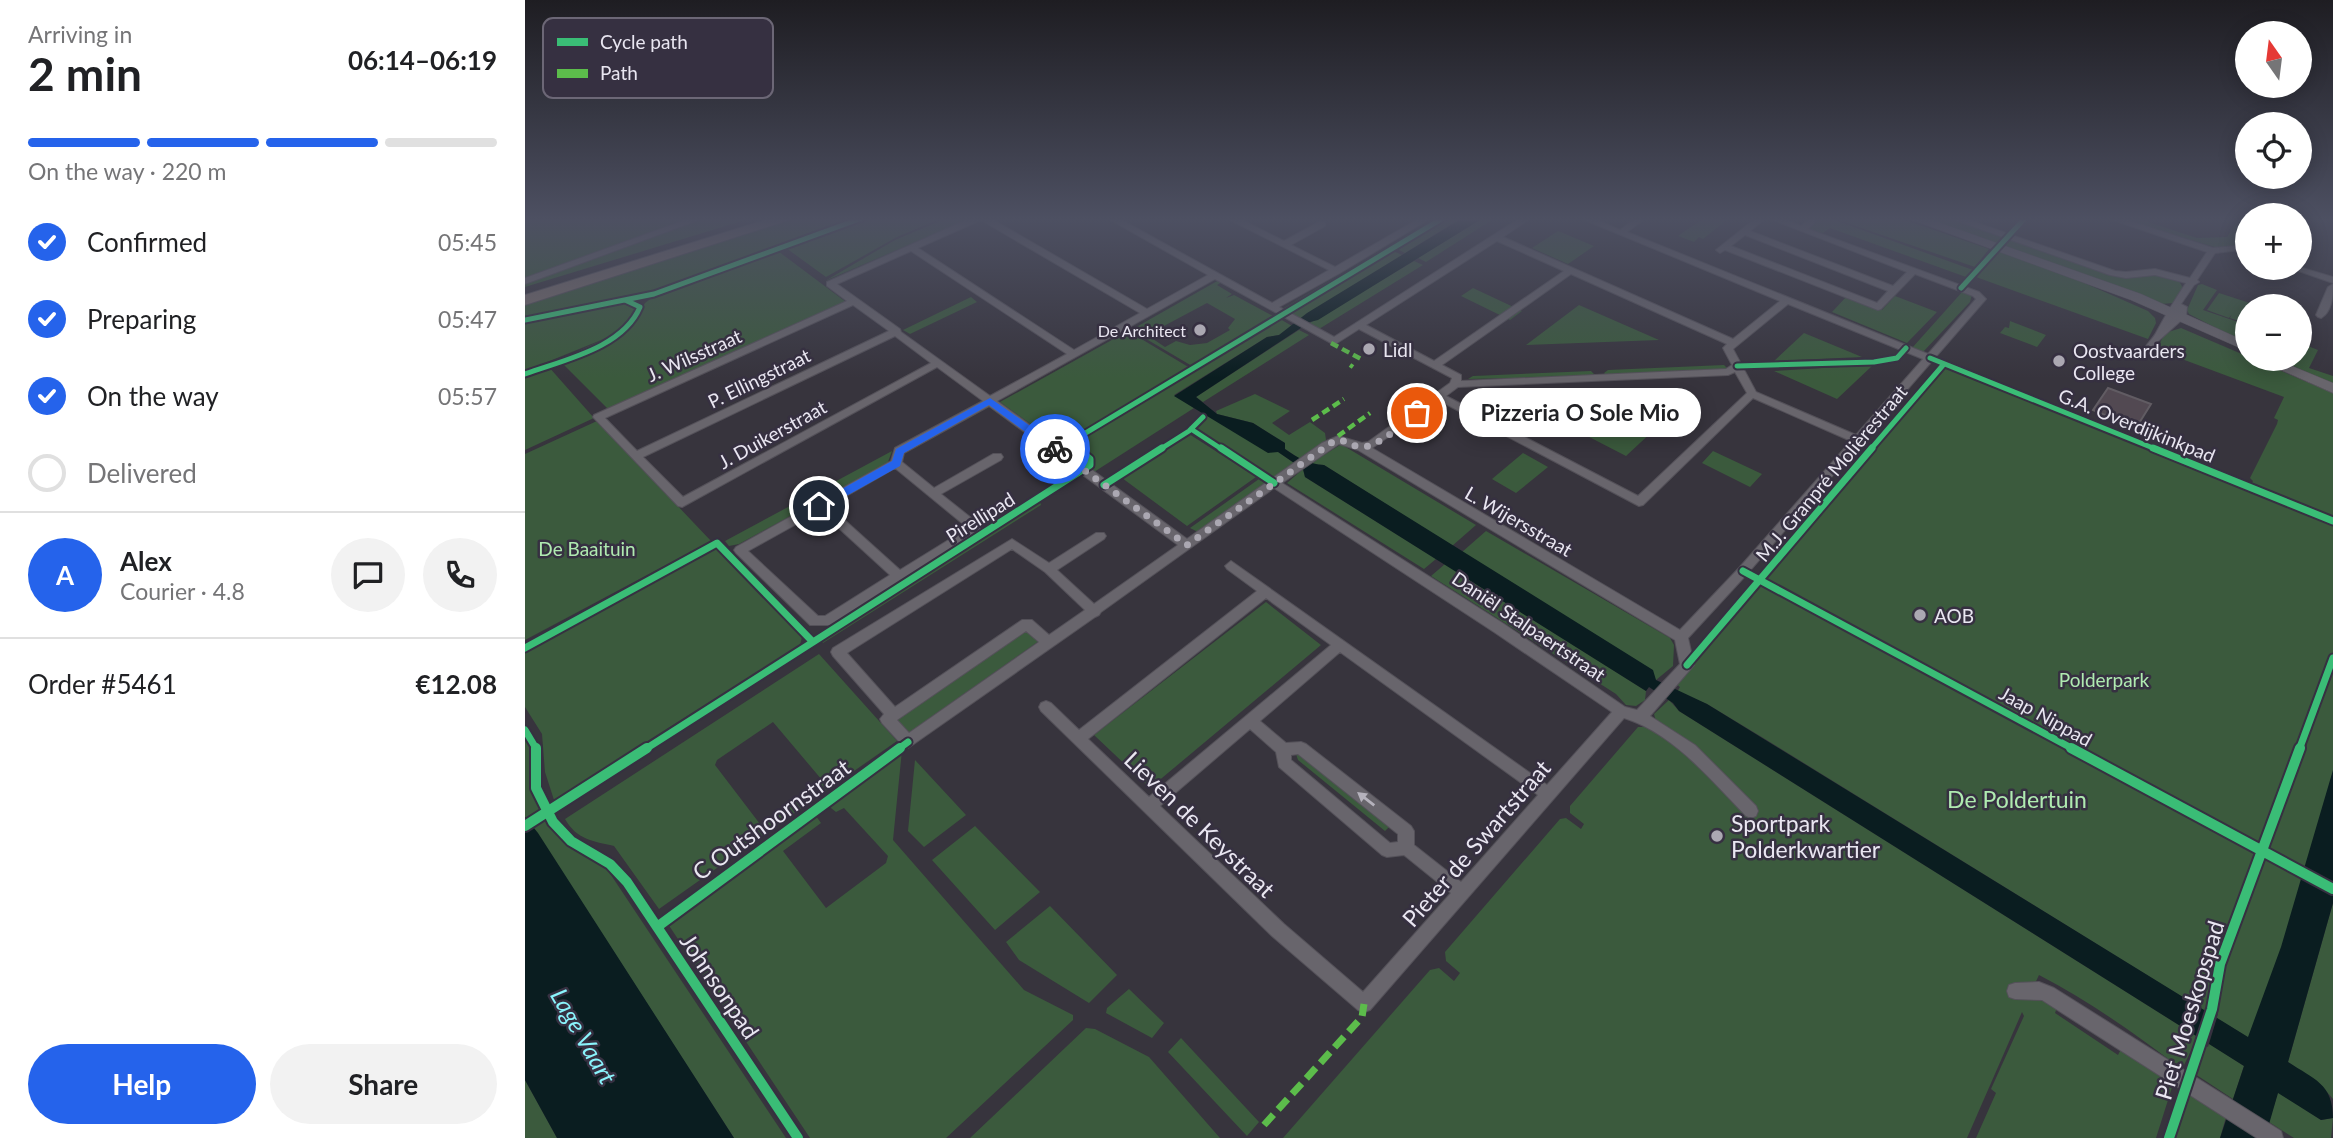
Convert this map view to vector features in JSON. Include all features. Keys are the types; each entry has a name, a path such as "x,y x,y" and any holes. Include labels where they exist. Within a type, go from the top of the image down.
{"highway":[{"path":"525,290 588,271"},
{"path":"525,300 619,271"}],"main road":[{"path":"2064,271 2235,342"},
{"path":"2173,317 2235,346"},
{"path":"2293,371 2333,388"}],"street":[{"path":"525,281 553,271"},
{"path":"859,271 830,284 1187,545"},
{"path":"947,271 1074,354"},
{"path":"1073,271 1147,313"},
{"path":"1208,271 1275,305 1295,321 1334,341 1444,271"},
{"path":"1275,305 1337,271"},
{"path":"1570,271 1734,344"},
{"path":"1435,365 1570,271"},
{"path":"1713,271 1930,358"},
{"path":"1781,271 1878,307 1913,271"},
{"path":"1845,271 1894,290"},
{"name":"M.J. Granpré Molièrestraat","path":"1681,637 1859,440 1980,299 1976,294 1913,271"},
{"path":"2107,271 2155,272 2194,282"},
{"path":"2147,353 2173,317 2200,271"},
{"path":"2312,274 2333,280"},
{"path":"896,463 976,528 827,621 815,621 740,550 896,463 899,451 1215,275"},
{"path":"2321,316 2333,287"},
{"name":"J. Wilsstraat","path":"636,456 598,416 854,301"},
{"path":"1786,301 1728,348 1737,366 1752,394 1859,440"},
{"path":"1359,325 1435,365 1456,380 1600,373 1728,372 1737,366"},
{"name":"P. Ellingstraat","path":"636,456 897,331"},
{"name":"J. Duikerstraat","path":"636,456 682,503 937,363"},
{"path":"1362,447 1371,445 1439,396 1456,380"},
{"path":"1439,396 1639,502 1752,394"},
{"path":"1049,643 1027,624 887,719 908,742 1095,612 1309,457 1338,440"},
{"name":"L. Wijersstraat","path":"1338,440 1362,447 1681,637"},
{"path":"933,493 997,457"},
{"name":"Daniël Stalpaertstraat","path":"1274,483 1499,628 1621,711 1640,717 1690,748 1751,811"},
{"path":"821,505 899,576"},
{"path":"1049,569 1100,536"},
{"path":"894,715 838,652 1012,542 1049,569 1095,612"},
{"path":"1231,566 1549,795"},
{"path":"1079,738 1265,592"},
{"path":"1640,717 1687,665 1681,637"},
{"path":"1148,807 1340,645"},
{"name":"Lieven de Keystraat","path":"1046,707 1278,929 1364,1004"},
{"name":"Pieter de Swartstraat","path":"1364,1004 1621,711"},
{"path":"1249,720 1283,750 1284,763 1387,850 1406,848 1463,893"},
{"path":"1283,750 1301,748 1406,831 1406,848"},
{"path":"2015,991 2039,990 2048,994 2274,1138"}],"green space":[{"path":"525,271 552,271 525,281"},
{"path":"560,271 577,271 525,287 525,284"},
{"path":"624,271 710,271 644,295 525,318 525,302"},
{"path":"721,271 805,271 846,302 609,410 559,360 630,327 645,303 657,294"},
{"path":"818,271 836,271 826,277"},
{"path":"1346,271 1352,271 1287,310 1284,308"},
{"path":"1359,271 1377,271 1301,319 1289,312"},
{"path":"1397,271 1413,271 1319,329 1308,324"},
{"path":"1950,271 1972,271 1966,277"},
{"path":"1981,271 2057,271 2148,311 2156,323 2148,339 1976,277"},
{"path":"2070,271 2101,271 2112,275 2157,274 2179,281 2183,288 2173,303 2161,304"},
{"path":"1219,280 1222,282 1217,285 1232,294 1226,298 1234,295 1275,317 1192,366 1131,330","holes":["1207,303 1235,319 1228,328 1230,330 1207,343 1190,345 1176,341 1165,347 1147,335"]},
{"path":"2198,285 2217,290 2203,310 2235,321 2235,338 2189,314 2187,310"},
{"path":"1473,288 1522,311 1510,320 1461,296"},
{"path":"1963,291 1972,294 1970,302 1923,352 1912,348"},
{"path":"2219,293 2235,298 2235,320 2230,318 2232,314 2229,318 2207,310"},
{"path":"1847,296 1882,310 1895,296 1937,312 1907,343 1832,312"},
{"path":"971,297 977,302 910,334 903,330"},
{"path":"626,302 638,307 628,325 616,334 525,371 525,320"},
{"path":"1579,305 1659,340 1526,345"},
{"path":"1280,319 1292,326 1279,335 1267,337 1174,395 1194,408 1094,472 1065,448"},
{"path":"2010,321 2046,335 2037,347 2000,333 2005,327 2009,328"},
{"name":"Polderpark","path":"2181,328 2235,351 2235,371 2282,371 2333,393 2333,772 2255,1042 1765,739 1707,704 1677,692 1680,687 1673,682 1943,368 1967,375 1966,377 2249,489 2253,481 2250,478 2277,424 2278,420 2274,418 2284,397 2163,352 2159,355 2155,353 2165,333"},
{"path":"1299,330 1309,335 1203,402 1196,397"},
{"path":"1128,331 1190,368 1060,445 1000,402"},
{"path":"1804,333 1862,357 1774,361"},
{"path":"2312,348 2318,350 2312,362"},
{"path":"1724,365 1729,370 1606,376 1604,373 1608,370"},
{"path":"1873,365 1837,399 1774,371"},
{"path":"548,366 594,418 525,450 525,374"},
{"path":"2312,369 2333,376 2333,384 2304,371"},
{"path":"1591,371 1596,376 1468,379 1473,376"},
{"path":"1255,394 1290,411 1272,423 1289,435 1310,422 1325,433 1326,440 1300,459 1285,449 1285,443 1253,423 1217,414 1216,411"},
{"path":"1684,402 1626,456 1535,409"},
{"path":"1209,415 1268,452 1277,451 1294,463 1272,479 1200,433 1196,426"},
{"name":"De Baaituin","path":"597,421 711,541 525,640 525,454"},
{"path":"1189,434 1256,477 1187,526 1122,478"},
{"path":"1340,445 1476,525 1452,546 1324,465 1310,464"},
{"path":"892,451 888,462 882,466 739,544 729,546 725,541"},
{"path":"1713,451 1762,474 1750,487 1702,463"},
{"path":"1523,453 1548,467 1516,493 1492,479"},
{"path":"1303,469 1305,477 1436,559 1424,569 1287,483"},
{"path":"1259,479 1266,484 1201,529 1200,533 1190,528"},
{"path":"1040,501 1041,505 823,643 820,639"},
{"path":"1486,531 1670,638 1674,645 1673,666 1656,680 1462,552"},
{"path":"714,547 802,637 800,645 554,800 545,772 542,734 525,707 525,651"},
{"path":"1445,564 1646,691 1645,700 1636,706 1626,705 1616,694 1431,576"},
{"path":"1266,602 1321,645 1150,788 1094,735"},
{"path":"1026,629 1039,641 907,734 895,720"},
{"path":"819,654 897,741 821,794 815,786 822,780 773,722 717,760 715,765 760,824 798,797 806,805 659,909 614,846 580,835 565,819"},
{"name":"Sportpark Polderkwartier","path":"1669,700 1679,711 2198,1037 2182,1069 2095,1007 2039,975 2029,996 2042,997 2058,1005 2055,1013 2118,1055 2122,1047 2174,1081 2156,1138 1976,1138 1996,1093 1991,1089 2024,1016 2022,1012 1967,1138 1283,1138 1430,970 1439,968 1454,981 1460,973 1446,961 1445,952 1560,819 1566,818 1581,829 1584,824 1570,813 1570,806 1638,727 1646,727 1659,735 1666,727 1656,721 1654,714"},
{"path":"525,731 533,752 531,782 543,807 525,818"},
{"path":"902,750 893,840 1024,990 1073,1015 1073,1020 946,1138 810,1138 664,918 813,812 821,823 783,851 826,908 886,863 888,856 844,808 836,812 826,804"},
{"path":"1300,753 1391,825 1385,831 1298,760 1296,754"},
{"path":"915,760 966,815 924,847 908,831"},
{"path":"547,814 573,846 607,869 786,1138 734,1138 531,824"},
{"path":"975,826 1040,892 995,930 932,860"},
{"path":"2333,903 2333,1099 2320,1084 2288,1062"},
{"path":"1050,906 1117,975 1089,1003 1019,960 1006,942"},
{"path":"1129,989 1164,1023 1152,1038 1106,1013 1107,1008"},
{"path":"1086,1028 1095,1029 1149,1057 1220,1138 970,1138"},
{"path":"1181,1038 1259,1122 1247,1136 1168,1052"},
{"path":"2205,1041 2244,1066 2233,1099 2195,1074"},
{"path":"525,1080 557,1138 525,1138"},
{"path":"2187,1092 2226,1117 2220,1138 2173,1138"},
{"path":"2278,1092 2321,1120 2333,1118 2331,1138 2294,1138 2269,1122"}],"water":[{"path":"1376,271 1397,271 1318,320 1310,322 1196,397 1217,414 1253,423 1285,443 1285,449 1299,458 1324,465 1653,670 1656,680 1707,704 2248,1037 2281,947 2333,770 2333,903 2288,1062 2314,1078 2326,1090 2330,1097 2333,1118 2321,1120 2278,1093 2265,1138 2220,1138 2244,1066 1679,711 1673,703 1649,687 1646,691 1305,477 1303,469 1278,452 1268,453 1174,396 1267,337 1279,335 1307,313"},
{"name":"Lage Vaart","path":"525,817 538,833 734,1138 557,1138 525,1080"}],"pier":[{"path":"2206,1007 2218,1014 2208,1047 2196,1040"}],"building":[{"path":"2108,388 2151,404 2136,428 2093,410"}],"marked path":[{"path":"1331,343 1363,360"},
{"path":"1312,420 1344,399"},
{"path":"1338,436 1370,413"},
{"path":"1264,1125 1362,1017 1364,1004"}],"cycle path":[{"path":"525,320 654,294 717,271"},
{"name":"Pirellipad","path":"525,826 1090,465 1090,459 1069,443 1355,271"},
{"path":"1961,288 1976,271"},
{"path":"525,374 591,348 624,329 635,319 640,307 625,300"},
{"path":"1737,366 1874,362 1897,358 1906,348"},
{"name":"G.A. Overdijkinkpad","path":"1930,358 2333,521"},
{"path":"1687,665 1944,364"},
{"path":"1104,485 1189,431 1203,417"},
{"path":"1191,429 1274,483"},
{"path":"525,648 717,543 812,641"},
{"name":"Jaap Nippad","path":"1743,571 2333,889"},
{"name":"Piet Moeskopspad","path":"2169,1138 2212,1009 2220,964 2333,658"},
{"name":"Johnsonpad","path":"525,730 538,751 534,774 536,788 553,822 571,841 610,864 627,882 798,1138"},
{"name":"C Outshoornstraat","path":"657,927 908,742"}],"way so far":[{"path":"1055,449 1187,545 1334,441 1343,440 1362,447 1371,445 1417,413"}],"place":[{"name":"De Architect","path":"1200,330"},
{"name":"Lidl","path":"1369,349"},
{"name":"Oostvaarders College","path":"2059,361"},
{"name":"Pizzeria O Sole Mio","path":"1417,413"},
{"name":"AOB","path":"1920,615"},
{"name":"Sportpark Polderkwartier","path":"1717,836"}],"route":[{"path":"819,506 896,463 899,451 990,401 1055,449"}],"park label":[{"name":"De Poldertuin","path":"2017,799"}]}
